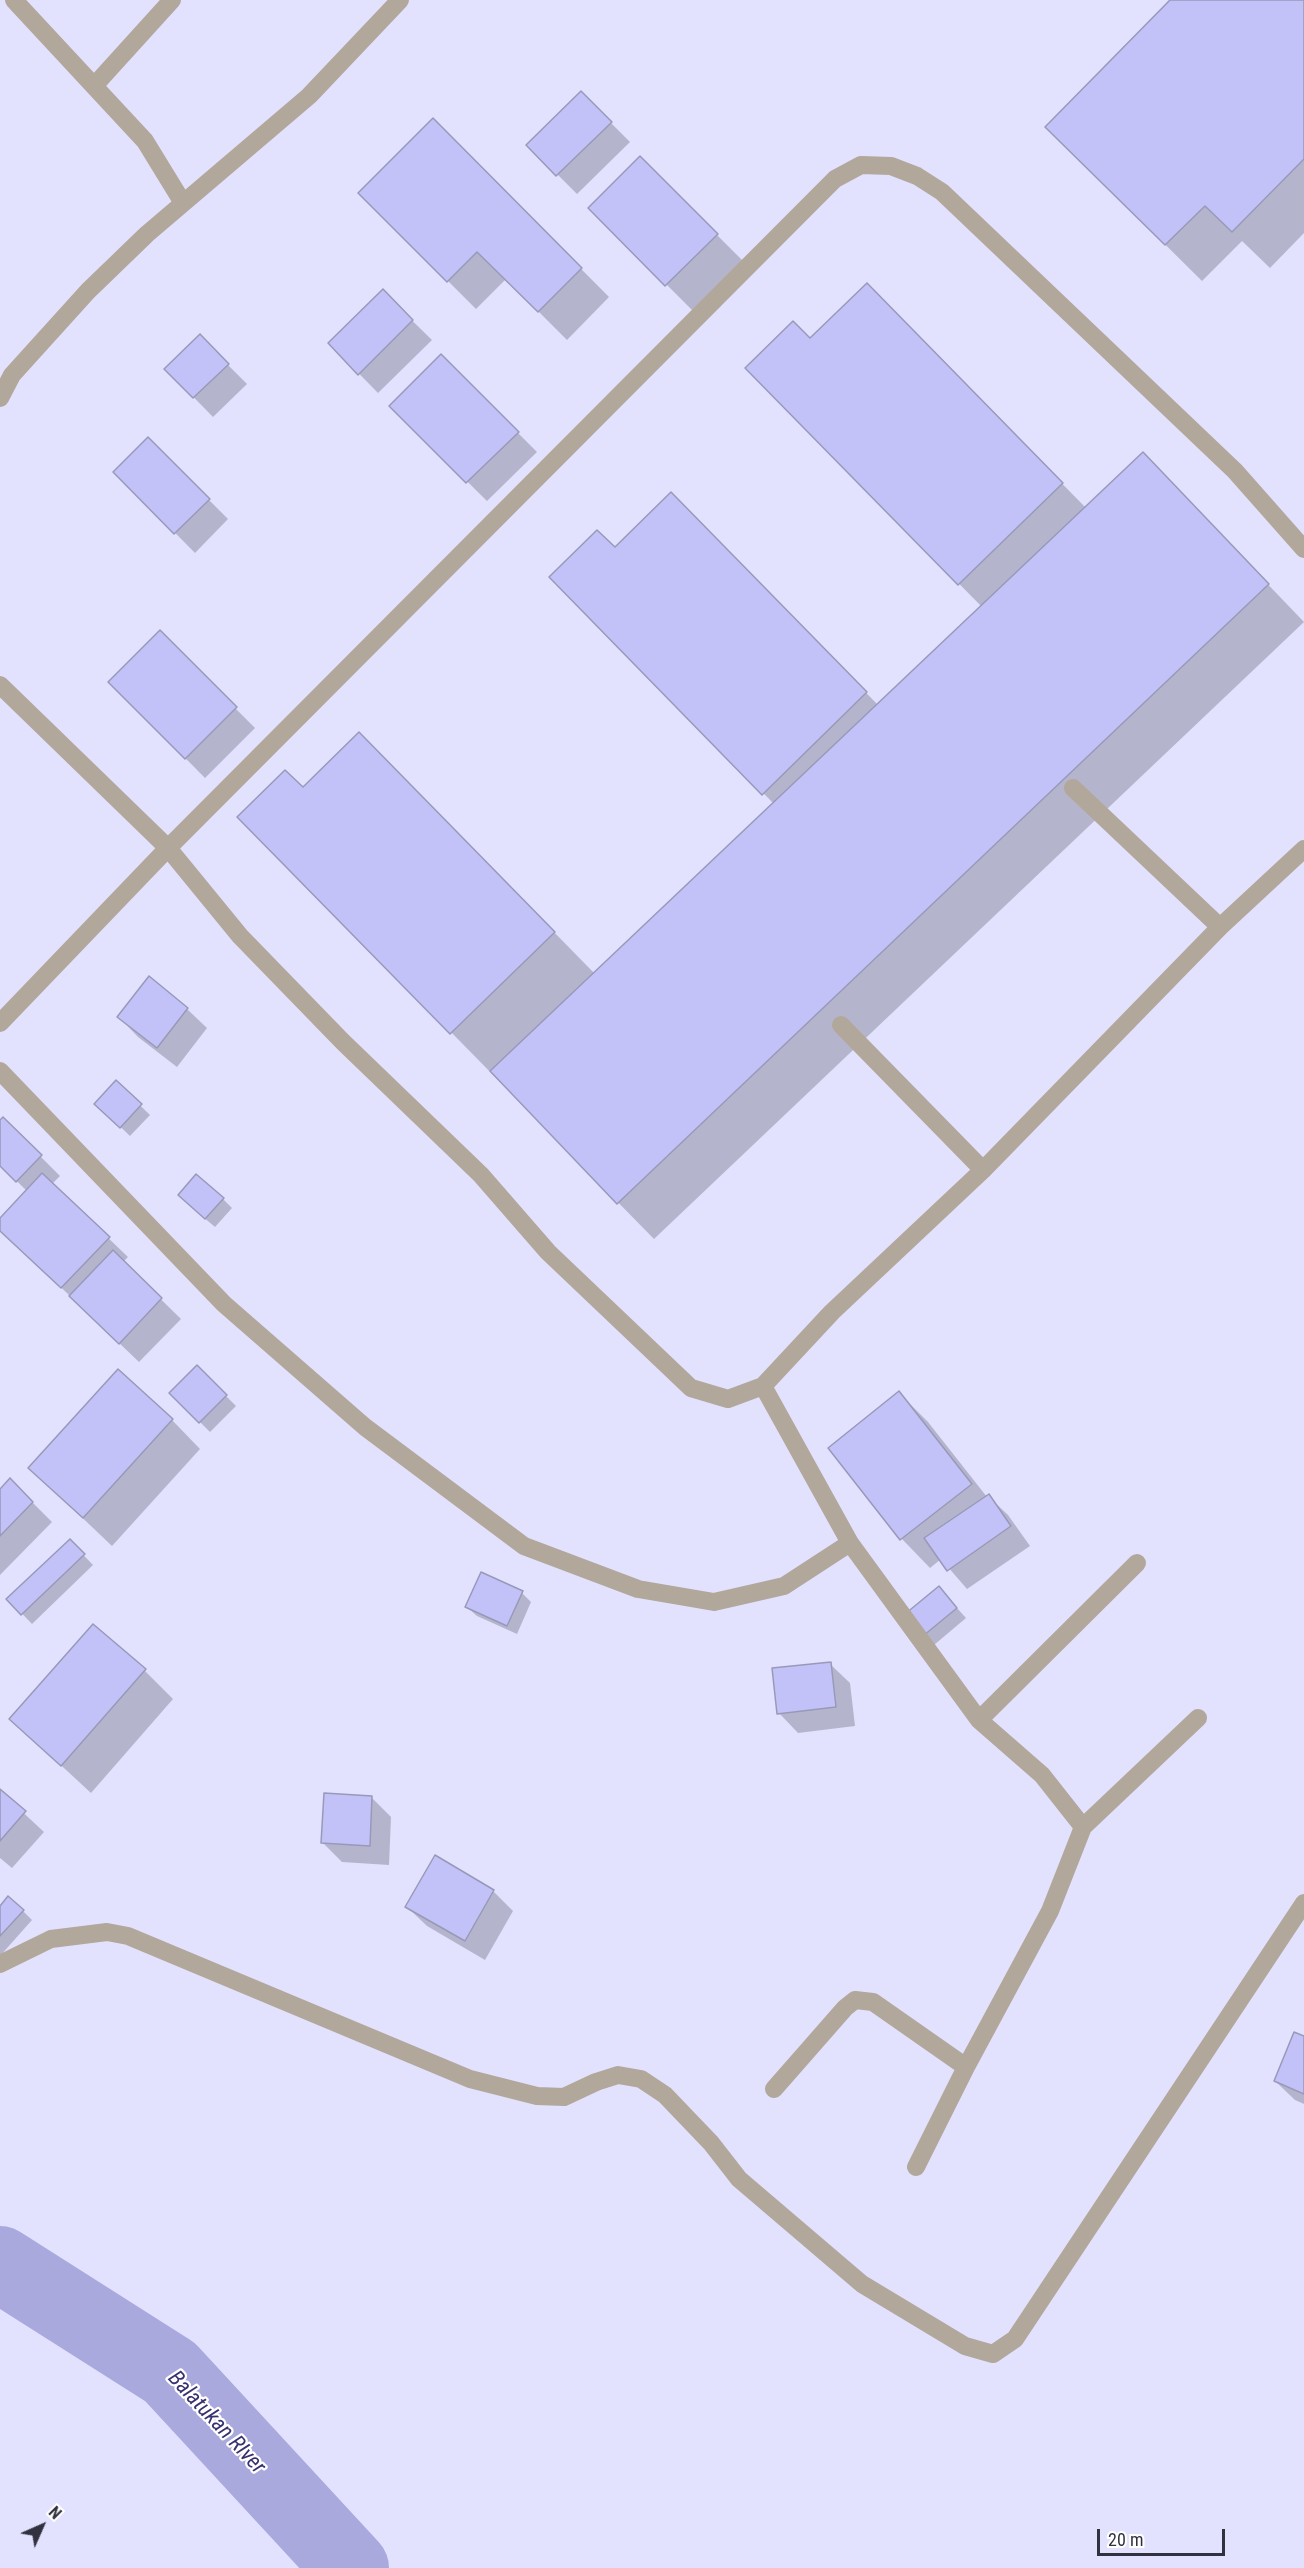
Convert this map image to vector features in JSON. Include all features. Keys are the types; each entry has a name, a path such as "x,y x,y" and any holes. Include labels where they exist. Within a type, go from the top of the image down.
{"street":[{"path":"14,0 145,141 183,203"},
{"path":"94,86 172,0"},
{"path":"0,398 12,375 88,291 147,234 309,96 400,0"},
{"path":"0,1023 168,848 835,179 861,165 891,166 917,176 942,192 1235,471 1304,549"},
{"path":"0,685 168,848 240,936 481,1175 548,1252 691,1388 728,1399 763,1386 832,1312 983,1170 1220,927 1304,849"},
{"path":"1073,788 1220,927"},
{"path":"842,1025 983,1170"},
{"path":"0,1071 224,1304 365,1427 524,1546 638,1589 714,1602 784,1586 850,1544"},
{"path":"763,1386 850,1544 979,1720 1042,1775 1083,1827"},
{"path":"979,1720 1137,1563"},
{"path":"916,2167 966,2067 1050,1911 1083,1827 1198,1718"},
{"path":"0,1964 51,1939 107,1932 128,1936 470,2079 537,2096 564,2097 596,2082 618,2075 641,2079 665,2095 711,2144 739,2179 862,2284 965,2346 993,2354 1005,2348 1015,2339 1304,1903"},
{"path":"774,2089 845,2008 855,2000 873,2002 966,2067"}],"building":[{"path":"1170,0 1304,0 1304,159 1232,232 1205,206 1165,245 1045,127"},
{"path":"581,91 612,122 556,176 526,145"},
{"path":"433,118 582,268 538,312 477,252 447,282 358,193"},
{"path":"640,156 718,234 665,286 588,208"},
{"path":"867,283 1063,483 958,585 745,368 793,321 810,338"},
{"path":"383,289 413,320 358,375 328,343"},
{"path":"200,334 229,364 193,398 164,369"},
{"path":"441,354 519,432 466,483 389,406"},
{"path":"148,437 210,499 174,534 113,472"},
{"path":"1143,452 1269,584 617,1204 490,1071"},
{"path":"671,492 867,692 762,795 549,577 597,530 615,547"},
{"path":"160,630 237,707 185,759 108,682"},
{"path":"359,732 555,932 450,1034 237,817 285,770 303,787"},
{"path":"149,976 188,1008 157,1048 117,1017"},
{"path":"116,1080 142,1104 120,1128 94,1104"},
{"path":"3,1117 42,1155 16,1182 0,1166 0,1120"},
{"path":"42,1173 110,1237 61,1288 0,1231 0,1218"},
{"path":"196,1174 224,1198 205,1219 178,1195"},
{"path":"113,1250 162,1298 119,1344 69,1296"},
{"path":"197,1365 227,1395 199,1423 169,1393"},
{"path":"118,1369 173,1419 83,1518 28,1468"},
{"path":"899,1391 972,1484 900,1540 828,1448"},
{"path":"10,1478 33,1502 0,1536 0,1489"},
{"path":"989,1494 1011,1526 947,1571 924,1538"},
{"path":"70,1539 85,1554 21,1615 6,1599"},
{"path":"481,1572 523,1591 507,1626 465,1607"},
{"path":"939,1586 957,1608 923,1636 905,1614"},
{"path":"93,1624 146,1669 61,1766 9,1719"},
{"path":"831,1662 836,1707 777,1714 772,1668"},
{"path":"0,1789 26,1811 0,1841"},
{"path":"324,1793 372,1796 370,1846 321,1843"},
{"path":"435,1855 494,1890 465,1941 405,1907"},
{"path":"8,1896 24,1910 0,1936 0,1906"},
{"path":"1294,2032 1304,2036 1304,2094 1274,2081"}],"waterway":[{"name":"Balatukan RIver","path":"0,2264 170,2372 351,2568"}]}
